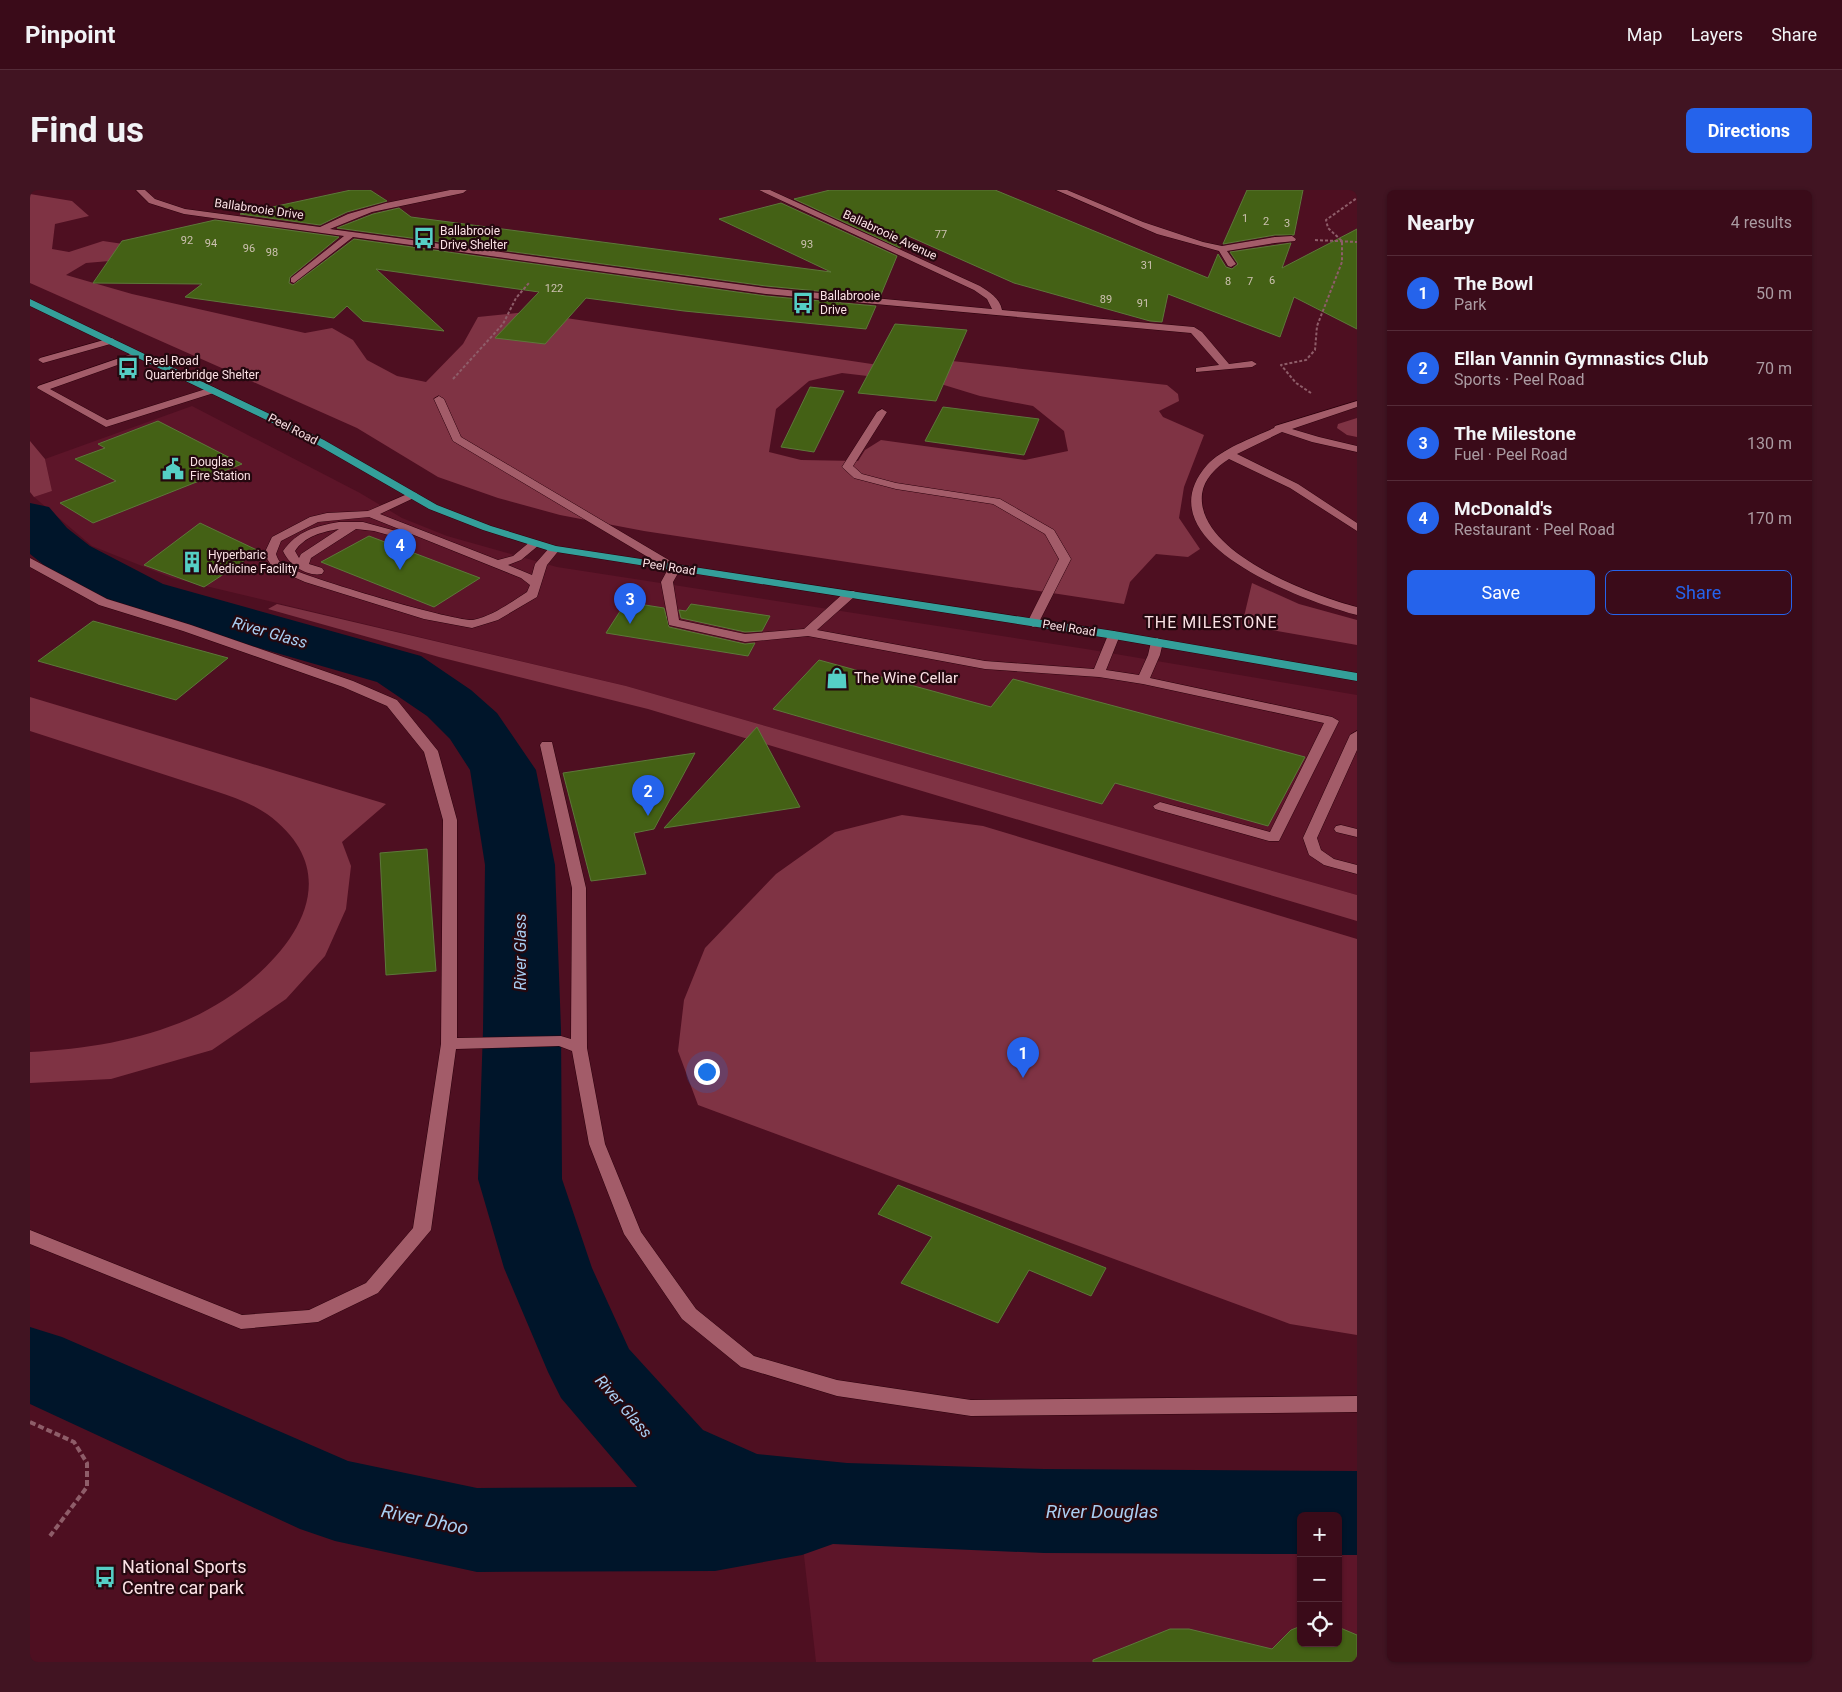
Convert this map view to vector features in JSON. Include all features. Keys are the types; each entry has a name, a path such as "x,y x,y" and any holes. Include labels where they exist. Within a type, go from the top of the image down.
{"highway":[{"name":"Peel Road","path":"30,302 320,442 448,514 554,549 1033,622 1357,677"}],"street":[{"name":"Ballabrooie Drive","path":"140,190 152,201 168,207 350,235 766,291 1194,330 1206,341 1227,367"},
{"path":"320,230 328,225 367,211 463,190"},
{"name":"Ballabrooie Avenue","path":"764,190 977,288 990,297 997,306 996,312"},
{"path":"1060,190 1200,245 1222,249 1292,239"},
{"path":"294,280 350,235"},
{"path":"1222,249 1231,264"},
{"path":"43,360 111,341"},
{"path":"137,355 42,388 106,424 213,390"},
{"path":"1200,370 1252,364"},
{"path":"439,399 457,439 675,568 667,582 673,622 745,638 808,632 984,665 1098,673 1143,680 1332,721 1274,838 1160,806"},
{"path":"1357,404 1279,428 1228,454 1210,468 1196,494 1195,507 1200,521 1214,538 1254,570 1289,589 1357,611"},
{"path":"882,412 847,467 858,476 896,486 996,501 1050,532 1066,559 1033,622"},
{"path":"1279,428 1316,440 1357,449"},
{"path":"1228,454 1294,486 1357,528"},
{"path":"412,495 370,514 327,516 298,526 276,539 270,554 273,562 293,573 428,616 472,624 494,617 533,594 541,564 554,549"},
{"path":"370,514 525,575 536,584"},
{"path":"428,616 407,603 376,590 303,566 291,558 290,551 298,540 318,530 354,525 375,527 470,562 497,564 517,558 534,543"},
{"path":"303,566 305,556 354,525"},
{"path":"30,562 103,602 187,628 348,684 392,703 431,751 450,820 457,1043 422,1230 372,1288 311,1317 241,1322 30,1237"},
{"path":"808,632 850,594"},
{"path":"1098,673 1114,635"},
{"path":"1143,680 1154,655 1157,642"},
{"path":"1357,735 1310,838 1314,852 1329,862 1357,870"},
{"path":"547,745 579,888 579,1048 597,1144 633,1234 689,1314 748,1362 837,1388 971,1408 1357,1404"},
{"path":"1341,829 1357,833"},
{"path":"457,1043 561,1040 579,1048"}],"path":[{"path":"1312,393 1296,383 1281,366 1306,360 1315,350 1317,326 1342,262 1342,241 1328,228 1326,220 1357,198"},
{"path":"1292,239 1357,242"},
{"path":"439,399 460,370 502,324 523,288 552,262"},
{"path":"30,1422 74,1442 87,1463 87,1487 50,1536"}],"shaded area":[{"path":"30,194 72,201 89,216 55,224 52,249 69,252 103,241 130,245 133,259 86,263 66,275 132,294 305,333 332,328 353,340 367,360 397,376 426,382 463,344 478,317 526,312 925,372 934,359 1167,385 1178,394 1179,401 1159,411 1163,417 1204,435 1184,487 1179,518 1200,549 1188,557 1156,554 1130,582 1124,604 644,531 560,515 498,498 438,477 357,428 30,283","holes":["842,373 944,385 980,396 1033,406 1064,431 1068,451 1025,460 881,440 865,450 858,461 801,460 769,452 776,409 809,381"]},
{"path":"192,406 360,493 402,518 447,536 557,567 1086,649 1357,695 1357,895 626,686 172,578 92,546 34,497 52,491 45,459"},
{"path":"1357,418 1357,437 1347,435 1337,428 1338,424"},
{"path":"30,441 45,459 52,491 34,497 30,492"},
{"path":"1252,583 1299,604 1357,620 1357,645 1242,625"},
{"path":"277,604 626,686 1357,895 1357,921 648,709 439,657 268,609"},
{"path":"30,697 386,804 342,842 351,866 346,909 325,956 286,999 212,1050 111,1079 30,1083 30,1052 71,1049 111,1043 170,1027 219,1003 248,983 274,958 294,931 307,902 308,872 296,842 267,814 255,807 222,793 30,731"},
{"path":"902,815 983,826 1357,939 1357,1335 1290,1324 698,1105 678,1051 684,1000 705,948 776,874 835,832"},
{"path":"801,1529 1297,1546 1297,1647 1342,1647 1342,1547 1357,1548 1357,1662 816,1662"}],"building":[{"path":"351,190 370,190 387,201 347,212 320,225 240,214"},
{"path":"830,190 995,190 1208,278 1218,254 1226,267 1232,269 1238,264 1230,252 1291,243 1282,268 1357,229 1357,329 1294,297 1280,337 1168,294 1162,322 1150,321 1014,283 906,235 900,248 794,199"},
{"path":"1247,190 1303,190 1294,235 1275,235 1223,244"},
{"path":"781,203 897,256 880,297 766,286 337,228 373,214 399,208 411,217 831,272 719,219"},
{"path":"215,220 339,237 290,277 289,283 293,285 354,239 766,296 876,306 866,329 684,311 586,298 545,344 495,338 539,292 376,269 444,331 363,321 347,306 334,318 185,297 202,284 93,283 122,241"},
{"path":"895,324 967,330 936,401 858,393"},
{"path":"810,387 844,391 814,452 781,447"},
{"path":"943,407 1039,419 1024,455 925,441"},
{"name":"Douglas Fire Station","path":"158,421 242,464 93,523 60,503 116,481 75,459 105,448 98,444"},
{"name":"Hyperbaric Medicine Facility","path":"200,523 259,551 204,587 144,565"},
{"path":"369,536 480,578 434,607 321,562"},
{"path":"626,602 664,608 669,627 745,644 755,643 748,656 606,633"},
{"path":"691,604 770,616 762,631 745,632 681,618 679,610 686,611"},
{"path":"93,621 228,658 176,700 38,661"},
{"path":"819,660 991,707 1013,679 1305,757 1268,826 1115,783 1102,804 773,709"},
{"path":"757,727 800,807 664,828"},
{"path":"695,753 654,829 634,833 646,874 591,881 563,773"},
{"path":"427,849 436,971 386,975 380,853"},
{"path":"898,1185 1106,1268 1091,1296 1029,1270 998,1323 901,1283 932,1237 878,1214"},
{"path":"1297,1628 1297,1647 1342,1647 1342,1629 1357,1635 1357,1662 1093,1662 1093,1660 1170,1629 1189,1629 1272,1649 1291,1630"}],"waterway":[{"name":"River Glass","path":"30,519 47,540 70,558 142,596 399,669 449,703 474,727 503,770 520,865 522,1030 520,1179 548,1268 594,1372 669,1458 748,1494 847,1504 1044,1511 1357,1513"},
{"name":"River Dhoo","path":"30,1363 335,1500 477,1530 715,1529 802,1513"}],"place":[{"name":"Ballabrooie Drive Shelter","path":"424,238"},
{"name":"Ballabrooie Drive","path":"803,303"},
{"name":"Peel Road Quarterbridge Shelter","path":"128,368"},
{"name":"Douglas Fire Station","path":"173,469"},
{"name":"Hyperbaric Medicine Facility","path":"192,562"},
{"name":"McDonald's","path":"400,570"},
{"name":"The Milestone","path":"630,624"},
{"name":"The Wine Cellar","path":"837,678"},
{"name":"Ellan Vannin Gymnastics Club","path":"648,816"},
{"name":"The Bowl","path":"1023,1078"},
{"name":"National Sports Centre car park","path":"105,1577"}],"district":[{"name":"THE MILESTONE","path":"1211,622"}],"water label":[{"name":"River Douglas","path":"1102,1511"}]}
